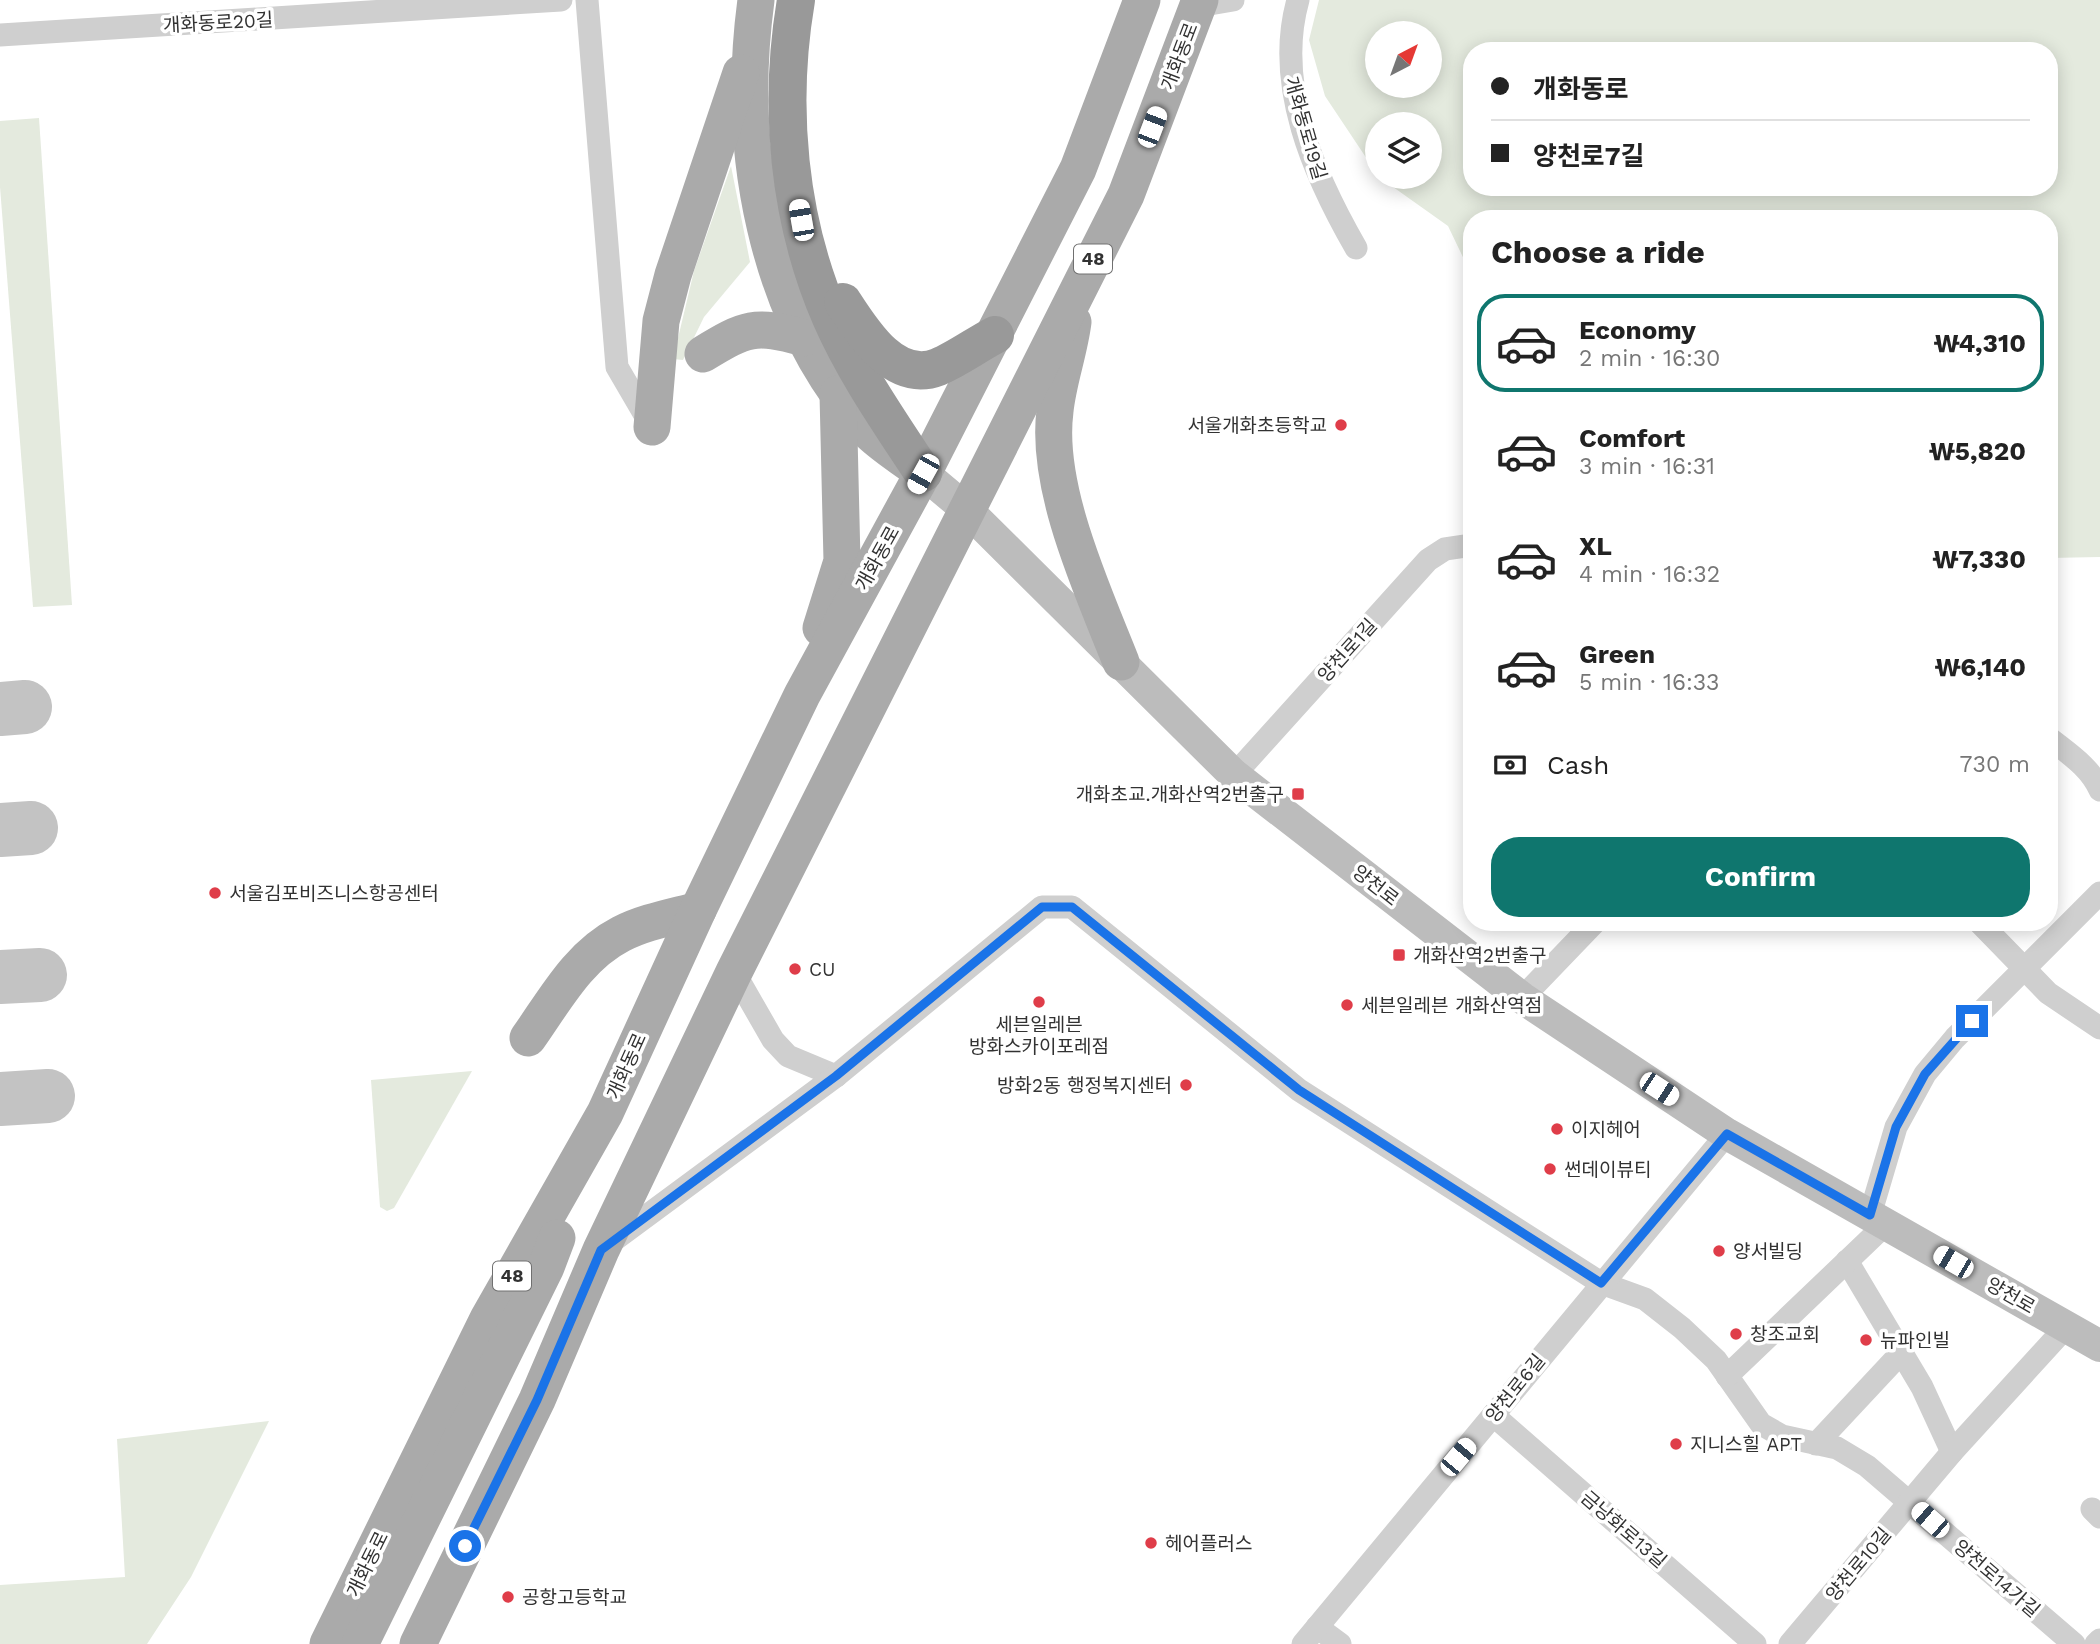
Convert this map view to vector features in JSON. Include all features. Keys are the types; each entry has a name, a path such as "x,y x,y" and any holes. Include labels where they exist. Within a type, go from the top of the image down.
{"highway":[{"path":"796,0 787,92 789,148 804,244 832,320 855,365 923,474"},
{"path":"804,244 852,316 894,363 914,370 937,368 995,335"}],"main road":[{"path":"756,0 750,46 752,153 755,184 776,263 804,338 838,394 868,431 923,474"},
{"name":"개화동로","path":"360,1644 546,1267 605,1113 698,910 803,695 923,474 1078,169 1142,0"},
{"name":"개화동로","path":"418,1644 537,1400 601,1250 734,972 1126,195 1199,3"},
{"path":"652,427 662,321 670,286 750,46"},
{"path":"1076,292 1068,358 1055,412 1056,466 1080,558 1121,662"},
{"path":"703,354 748,330 771,329 804,338"},
{"path":"803,695 842,561 838,394"},
{"name":"양천로","path":"923,474 967,509 1234,775 1522,998 1727,1134 2100,1346"},
{"path":"528,1038 581,964 599,948 621,934 698,910"},
{"name":"개화동로","path":"328,1644 488,1319 605,1113"},
{"name":"개화동로","path":"392,1644 554,1311 601,1250"}],"street":[{"name":"개화동로20길","path":"0,35 561,0"},
{"path":"587,0 617,367 652,427"},
{"name":"개화동로","path":"1199,3 1233,0"},
{"name":"개화동로19길","path":"1292,4 1289,68 1299,112 1326,197 1356,248"},
{"name":"양천로1길","path":"1234,775 1428,560 1445,549 1463,546"},
{"path":"2058,745 2095,778 2100,790"},
{"path":"1727,1376 1847,1261 1878,1219 1896,1127 1925,1074 1955,1038 2100,893"},
{"name":"양천로14가길","path":"601,1250 836,1076 1042,907 1072,907 1299,1090 1601,1283 1645,1299 1682,1328 1727,1376 1761,1424 1782,1436 1837,1448 1867,1466 2074,1644"},
{"path":"1522,998 1586,931"},
{"path":"1987,931 2022,970 2048,993 2100,1028"},
{"path":"734,972 773,1040 788,1056 836,1076"},
{"name":"양천로6길","path":"1310,1635 1727,1134"},
{"path":"1847,1261 1922,1387 1952,1452"},
{"name":"양천로10길","path":"1790,1644 1952,1452 2066,1327"},
{"path":"1815,1444 1901,1353"},
{"name":"금낭화로13길","path":"1493,1415 1755,1644"},
{"path":"1310,1635 1340,1644"},
{"path":"2096,1644 2100,1640"}],"shaded area":[{"path":"1319,0 2100,0 2100,557 2058,558 2058,210 1463,210 1463,257 1448,226 1396,189 1442,189 1442,112 1365,112 1365,156 1325,96 1309,40"},
{"path":"39,118 72,605 33,607 0,187 0,121"},
{"path":"731,166 750,262 704,317 683,360 673,359 694,271"},
{"path":"472,1071 394,1208 387,1211 380,1207 371,1080"},
{"path":"269,1421 191,1577 147,1644 0,1644 0,1585 125,1577 117,1439"}],"taxiway":[{"path":"0,709 25,707"},
{"path":"0,830 31,828"},
{"path":"0,977 40,975"},
{"path":"0,1099 48,1096"}],"place":[{"name":"서울개화초등학교","path":"1341,425"},
{"name":"개화초교.개화산역2번출구","path":"1298,794"},
{"name":"서울김포비즈니스항공센터","path":"215,893"},
{"name":"개화산역2번출구","path":"1399,955"},
{"name":"CU","path":"795,969"},
{"name":"세븐일레븐 방화스카이포레점","path":"1039,1002"},
{"name":"세븐일레븐 개화산역점","path":"1347,1005"},
{"name":"방화2동 행정복지센터","path":"1186,1085"},
{"name":"이지헤어","path":"1557,1129"},
{"name":"썬데이뷰티","path":"1550,1169"},
{"name":"양서빌딩","path":"1719,1251"},
{"name":"창조교회","path":"1736,1334"},
{"name":"뉴파인빌","path":"1866,1340"},
{"name":"지니스힐 APT","path":"1676,1444"},
{"name":"헤어플러스","path":"1151,1543"},
{"name":"공항고등학교","path":"508,1597"}],"route":[{"path":"465,1546 537,1400 601,1250 836,1076 1042,907 1072,907 1299,1090 1601,1283 1727,1134 1870,1215 1896,1127 1925,1074 1972,1021"}]}
